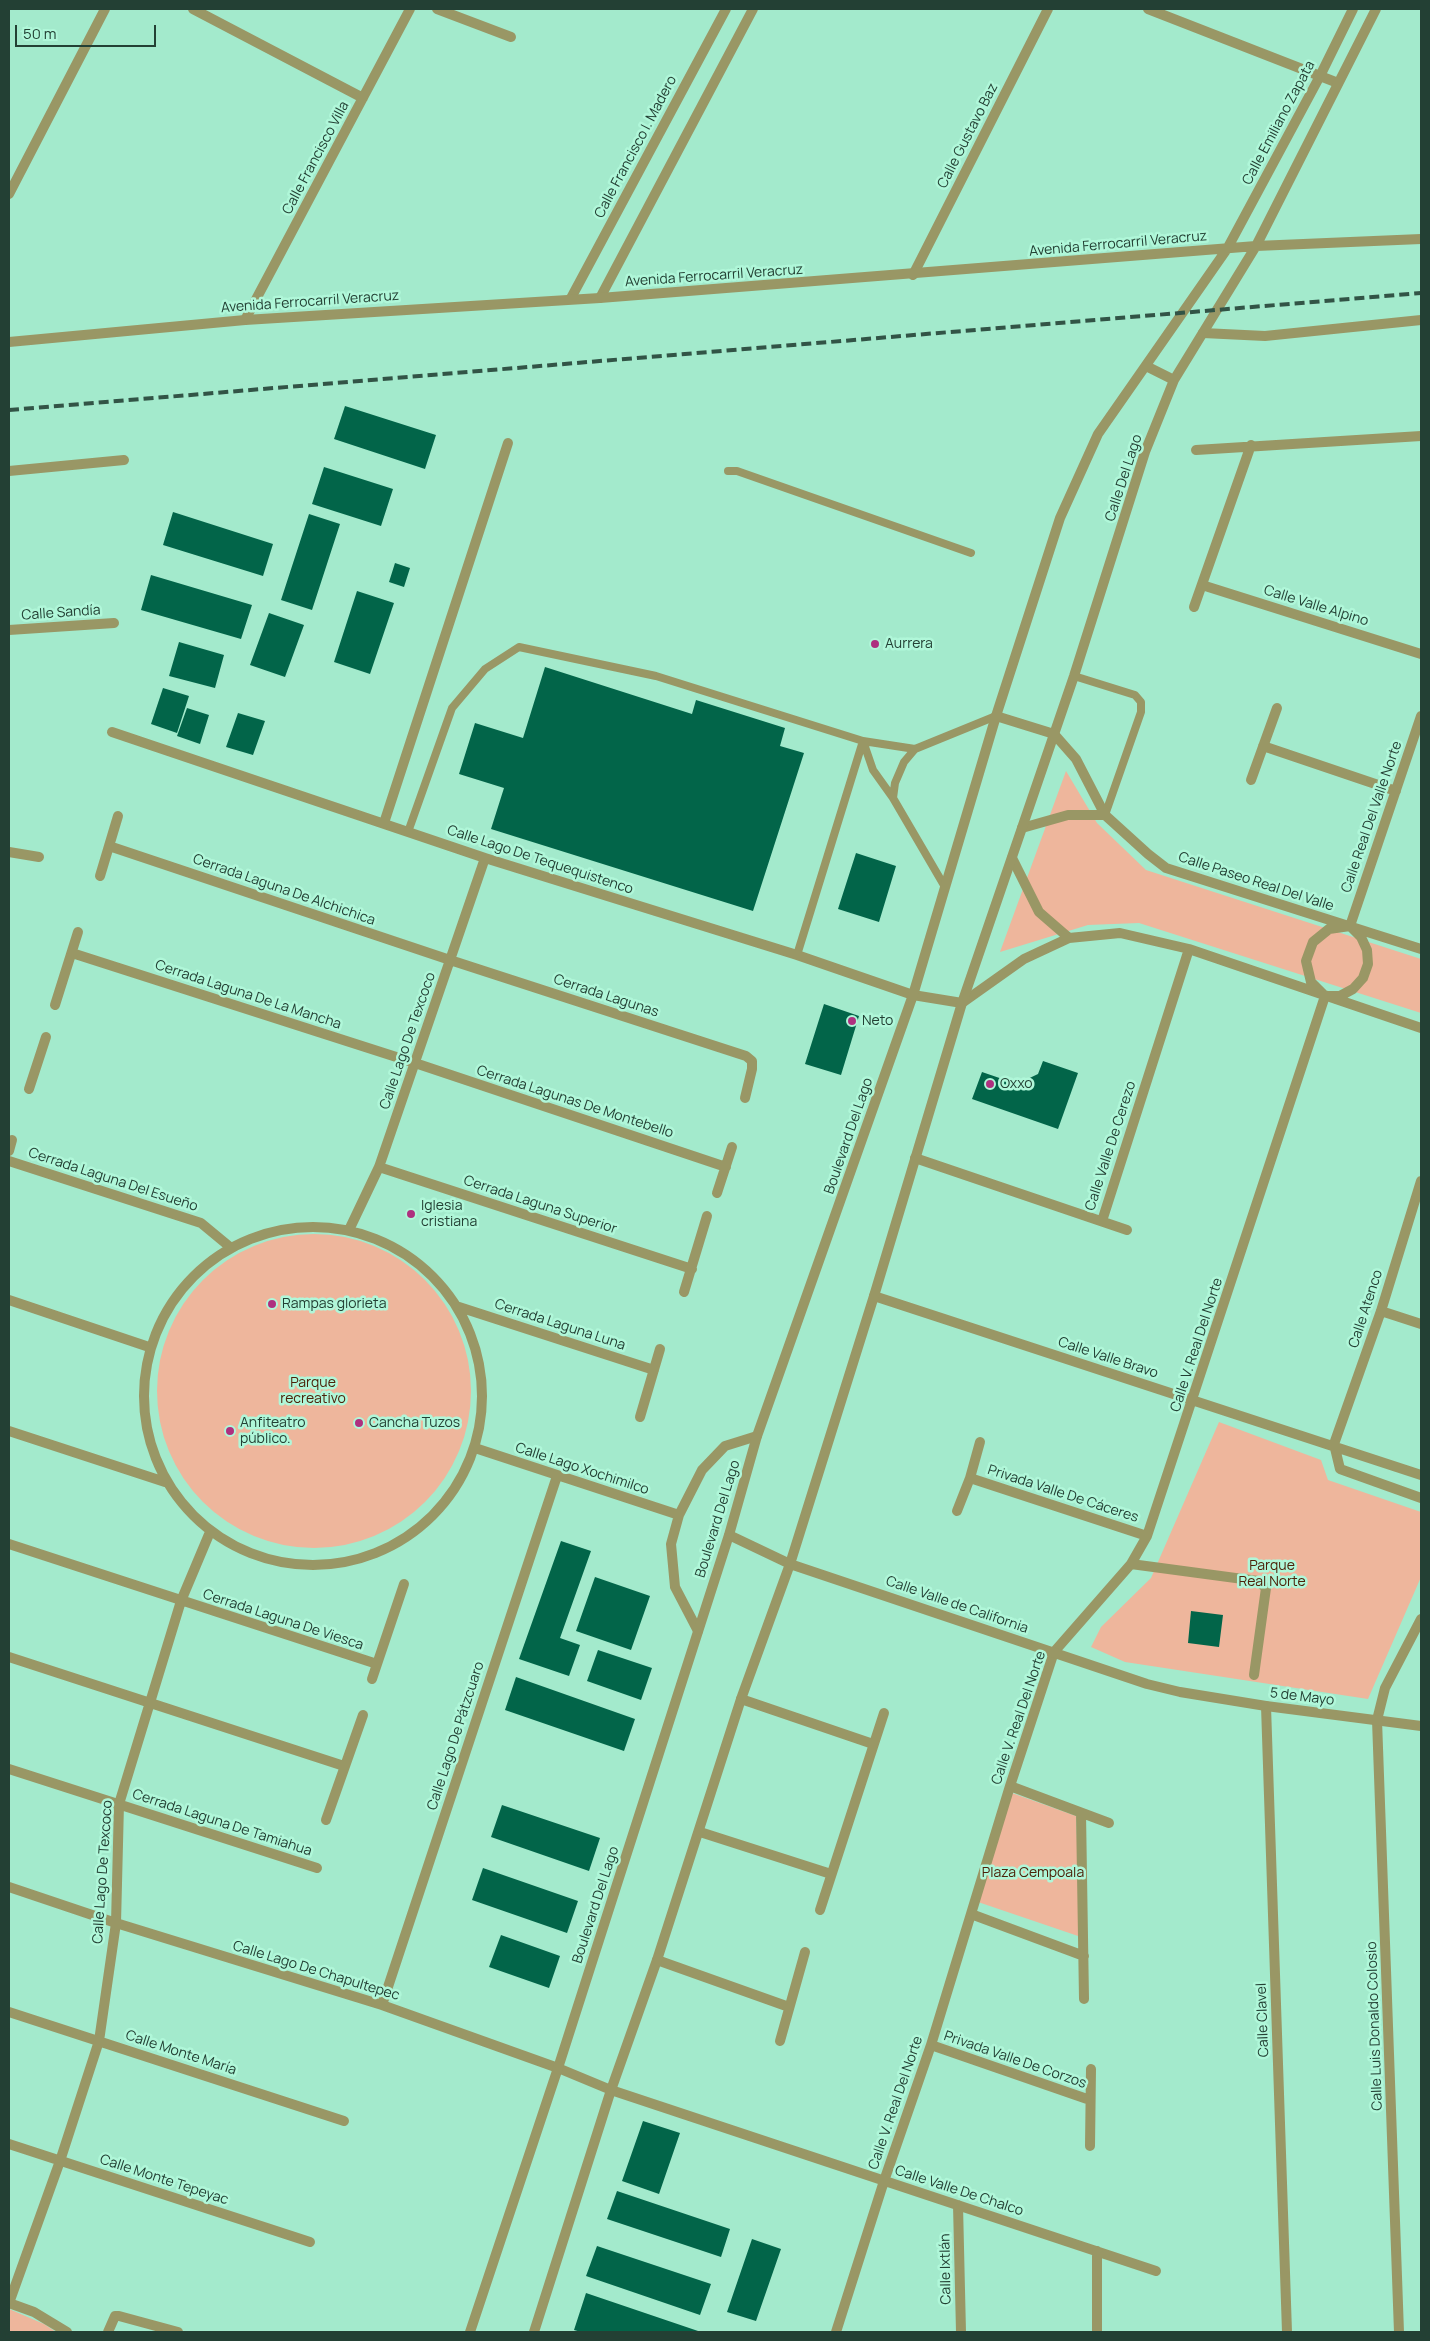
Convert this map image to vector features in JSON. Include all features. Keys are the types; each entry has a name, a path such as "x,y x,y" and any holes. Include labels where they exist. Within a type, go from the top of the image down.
{"street":[{"path":"9,194 105,9"},
{"path":"193,9 363,98"},
{"name":"Calle Francisco Villa","path":"245,320 410,9"},
{"path":"437,9 511,38"},
{"name":"Calle Francisco I. Madero","path":"571,298 726,9"},
{"path":"600,298 753,9"},
{"name":"Calle Gustavo Baz","path":"913,275 1048,9"},
{"path":"1148,9 1338,83"},
{"name":"Calle Emiliano Zapata","path":"1227,249 1320,76 1353,9"},
{"path":"1256,246 1376,9"},
{"name":"Avenida Ferrocarril Veracruz","path":"9,342 245,320 571,298 600,298 913,275 1256,246 1421,239"},
{"name":"Calle Del Lago","path":"1054,734 1145,452 1174,380 1256,246"},
{"path":"534,2332 611,2090 700,1832 741,1699 790,1564 874,1296 962,1003 1054,734 996,716 1060,518 1098,434 1227,249"},
{"path":"1203,333 1265,336 1421,320"},
{"path":"1146,366 1174,380"},
{"path":"1196,450 1421,436"},
{"path":"384,823 508,443"},
{"path":"1194,607 1251,446"},
{"path":"9,470 124,460"},
{"name":"Calle Valle Alpino","path":"1202,585 1421,654"},
{"name":"Calle Sandía","path":"9,630 114,623"},
{"path":"1251,780 1277,708"},
{"name":"Boulevard Del Lago","path":"470,2332 558,2068 729,1535 757,1436 913,995 996,716"},
{"name":"Calle Real Del Valle Norte","path":"1350,926 1421,716"},
{"name":"Calle Lago De Tequequistenco","path":"112,732 485,858 797,955 913,995 962,1003"},
{"name":"Calle Paseo Real Del Valle","path":"1054,734 1076,759 1105,814 1166,868 1421,949"},
{"path":"1264,746 1396,792"},
{"path":"1022,828 1068,814 1105,814"},
{"path":"100,876 118,816"},
{"name":"Cerrada Laguna De Alchichica","path":"109,846 450,960"},
{"path":"9,852 40,857"},
{"name":"Calle Lago De Texcoco","path":"349,1230 379,1167 485,858"},
{"path":"1012,858 1039,912 1069,938"},
{"path":"1350,926 1361,937 1367,950 1368,964 1363,978 1353,989 1340,996 1326,996 1311,982 1306,961 1313,942 1329,929 1350,926"},
{"path":"55,1005 78,932"},
{"path":"962,1003 1024,959 1069,938 1120,933 1189,949 1421,1028"},
{"name":"Calle Valle De Cerezo","path":"915,1158 1102,1221 1189,949"},
{"name":"Cerrada Laguna De La Mancha","path":"72,953 415,1063"},
{"name":"Cerrada Lagunas","path":"450,960 746,1056 752,1061 752,1070 745,1098"},
{"name":"Calle V. Real Del Norte","path":"836,2332 884,2181 931,2045 1010,1786 1054,1652 1130,1564 1147,1536 1194,1400 1326,996"},
{"path":"29,1089 46,1037"},
{"name":"Cerrada Lagunas De Montebello","path":"415,1063 726,1167"},
{"name":"Cerrada Laguna Del Esueño","path":"9,1151 12,1140"},
{"path":"717,1193 732,1147"},
{"name":"Cerrada Laguna Del Esueño","path":"9,1162 201,1223 230,1248"},
{"name":"Cerrada Laguna Superior","path":"379,1167 692,1269"},
{"name":"Calle Atenco","path":"1334,1444 1381,1311 1421,1181"},
{"path":"684,1292 707,1216"},
{"path":"1102,1221 1127,1230"},
{"path":"308,1227 349,1230 387,1243 421,1265 449,1294 456,1306 481,1368 483,1408 475,1448 459,1485 433,1516 401,1541 364,1558 324,1566 284,1564 245,1552 210,1532 185,1509 165,1482 148,1439 143,1402 142,1393 149,1347 167,1307 195,1273 230,1248 268,1232 308,1227"},
{"name":"Calle Valle Bravo","path":"874,1296 1334,1444 1421,1475"},
{"path":"9,1300 149,1347"},
{"name":"Cerrada Laguna Luna","path":"456,1306 654,1370"},
{"path":"1381,1311 1421,1324"},
{"path":"640,1417 660,1349"},
{"path":"9,1431 165,1482"},
{"path":"698,1631 675,1587 671,1544 679,1515 702,1470 725,1446 757,1436"},
{"name":"Privada Valle De Cáceres","path":"957,1512 970,1478 980,1442"},
{"path":"1334,1444 1340,1469 1421,1498"},
{"name":"Calle Lago Xochimilco","path":"475,1448 679,1515"},
{"name":"Calle Lago De Pátzcuaro","path":"382,2005 557,1476"},
{"name":"Privada Valle De Cáceres","path":"970,1478 1147,1536"},
{"name":"Calle Lago De Texcoco","path":"9,2303 60,2161 99,2041 116,1923 119,1804 181,1601 210,1532"},
{"name":"Calle Valle de California","path":"729,1535 790,1564 1147,1684 1180,1692"},
{"name":"Cerrada Laguna De Viesca","path":"9,1544 377,1664"},
{"path":"1130,1564 1258,1581 1266,1588 1254,1675"},
{"name":"Cerrada Laguna De Viesca","path":"372,1678 404,1584"},
{"name":"Calle Luis Donaldo Colosio","path":"1399,2332 1378,1720 1385,1688 1421,1619"},
{"path":"9,1657 344,1766"},
{"name":"5 de Mayo","path":"1180,1692 1266,1706 1421,1726"},
{"path":"741,1699 873,1744"},
{"name":"Calle Clavel","path":"1266,1706 1287,2332"},
{"path":"820,1910 884,1713"},
{"path":"326,1820 363,1715"},
{"name":"Cerrada Laguna De Tamiahua","path":"9,1770 317,1868"},
{"path":"1010,1786 1109,1823"},
{"path":"1081,1813 1084,1999"},
{"path":"700,1832 831,1874"},
{"name":"Calle Lago De Chapultepec","path":"9,1887 116,1923 382,2005 558,2068 611,2090"},
{"path":"971,1914 1084,1956"},
{"path":"780,2041 805,1952"},
{"path":"657,1960 789,2007"},
{"name":"Calle Monte María","path":"9,2012 344,2121"},
{"name":"Privada Valle De Corzos","path":"931,2045 1090,2100"},
{"name":"Privada Valle De Corzos","path":"1090,2146 1091,2069"},
{"name":"Calle Valle De Chalco","path":"611,2090 1156,2271"},
{"name":"Calle Monte Tepeyac","path":"9,2144 310,2242"},
{"name":"Calle Ixtlán","path":"958,2205 961,2332"},
{"path":"1097,2251 1097,2332"},
{"path":"9,2303 34,2312 68,2332"},
{"path":"108,2332 115,2316 178,2332"}],"lane":[{"path":"728,471 737,471 768,481 925,535 971,553"},
{"path":"408,832 452,708 485,669 519,648 656,676 863,741 915,749"},
{"path":"1074,676 1135,695 1142,702 1141,712 1105,814"},
{"path":"893,798 895,783 904,762 915,749 996,716"},
{"path":"863,741 873,770 893,798 945,886"},
{"path":"797,955 863,741"}],"green space":[{"path":"1066,771 1097,823 1146,870 1421,959 1421,1013 1139,923 1088,925 1000,952"},
{"name":"Parque recreativo","path":"314,1234 345,1237 374,1246 401,1261 425,1280 444,1304 459,1331 468,1360 471,1391 468,1422 459,1451 444,1478 425,1502 401,1521 374,1536 345,1545 314,1548 283,1545 254,1536 227,1521 203,1502 184,1478 169,1451 160,1422 157,1391 160,1360 169,1331 184,1304 203,1280 227,1261 254,1246 283,1237"},
{"name":"Parque Real Norte","path":"1219,1422 1321,1460 1328,1480 1421,1512 1421,1577 1368,1699 1125,1662 1091,1647 1101,1627 1151,1578"},
{"name":"Plaza Cempoala","path":"1012,1793 1076,1816 1081,1937 978,1902"},
{"path":"9,2309 44,2324 56,2332 9,2332"}],"building":[{"path":"345,406 436,435 425,469 334,439"},
{"path":"324,467 393,489 381,526 312,504"},
{"path":"173,512 273,544 263,576 163,545"},
{"path":"309,514 340,524 312,610 281,600"},
{"path":"395,563 410,568 404,587 389,582"},
{"path":"151,575 252,605 241,639 141,610"},
{"path":"357,591 394,603 370,674 334,662"},
{"path":"269,613 304,625 285,677 250,665"},
{"path":"179,642 224,655 215,688 169,676"},
{"path":"545,667 692,714 696,700 785,728 780,746 804,753 753,911 491,829 504,788 459,774 475,723 523,738"},
{"path":"163,688 189,696 177,733 151,724"},
{"path":"187,708 209,715 200,744 177,736"},
{"path":"238,713 265,721 253,755 226,747"},
{"path":"856,853 896,866 879,922 838,909"},
{"path":"824,1004 859,1016 841,1075 805,1064"},
{"path":"1043,1061 1078,1073 1058,1129 972,1099 982,1072 1017,1084 1038,1074"},
{"path":"561,1541 591,1551 560,1638 580,1645 569,1676 519,1659"},
{"path":"595,1577 650,1596 631,1650 576,1631"},
{"path":"1191,1611 1223,1615 1219,1647 1188,1643"},
{"path":"598,1650 652,1668 641,1700 587,1681"},
{"path":"516,1677 635,1719 624,1751 505,1710"},
{"path":"502,1805 600,1838 589,1871 491,1837"},
{"path":"483,1868 578,1901 567,1933 472,1900"},
{"path":"501,1935 560,1956 549,1988 489,1967"},
{"path":"643,2121 680,2133 659,2194 622,2181"},
{"path":"617,2191 730,2229 721,2257 607,2219"},
{"path":"752,2239 781,2249 756,2321 727,2312"},
{"path":"597,2246 711,2284 700,2315 586,2276"},
{"path":"586,2293 701,2332 581,2332 574,2330"}],"railway":[{"path":"9,410 1421,293"}],"place":[{"name":"Aurrera","path":"875,644"},
{"name":"Neto","path":"852,1021"},
{"name":"Oxxo","path":"990,1084"},
{"name":"Iglesia cristiana","path":"411,1214"},
{"name":"Rampas glorieta","path":"272,1304"},
{"name":"Cancha Tuzos","path":"359,1423"},
{"name":"Anfiteatro público.","path":"230,1431"}]}
